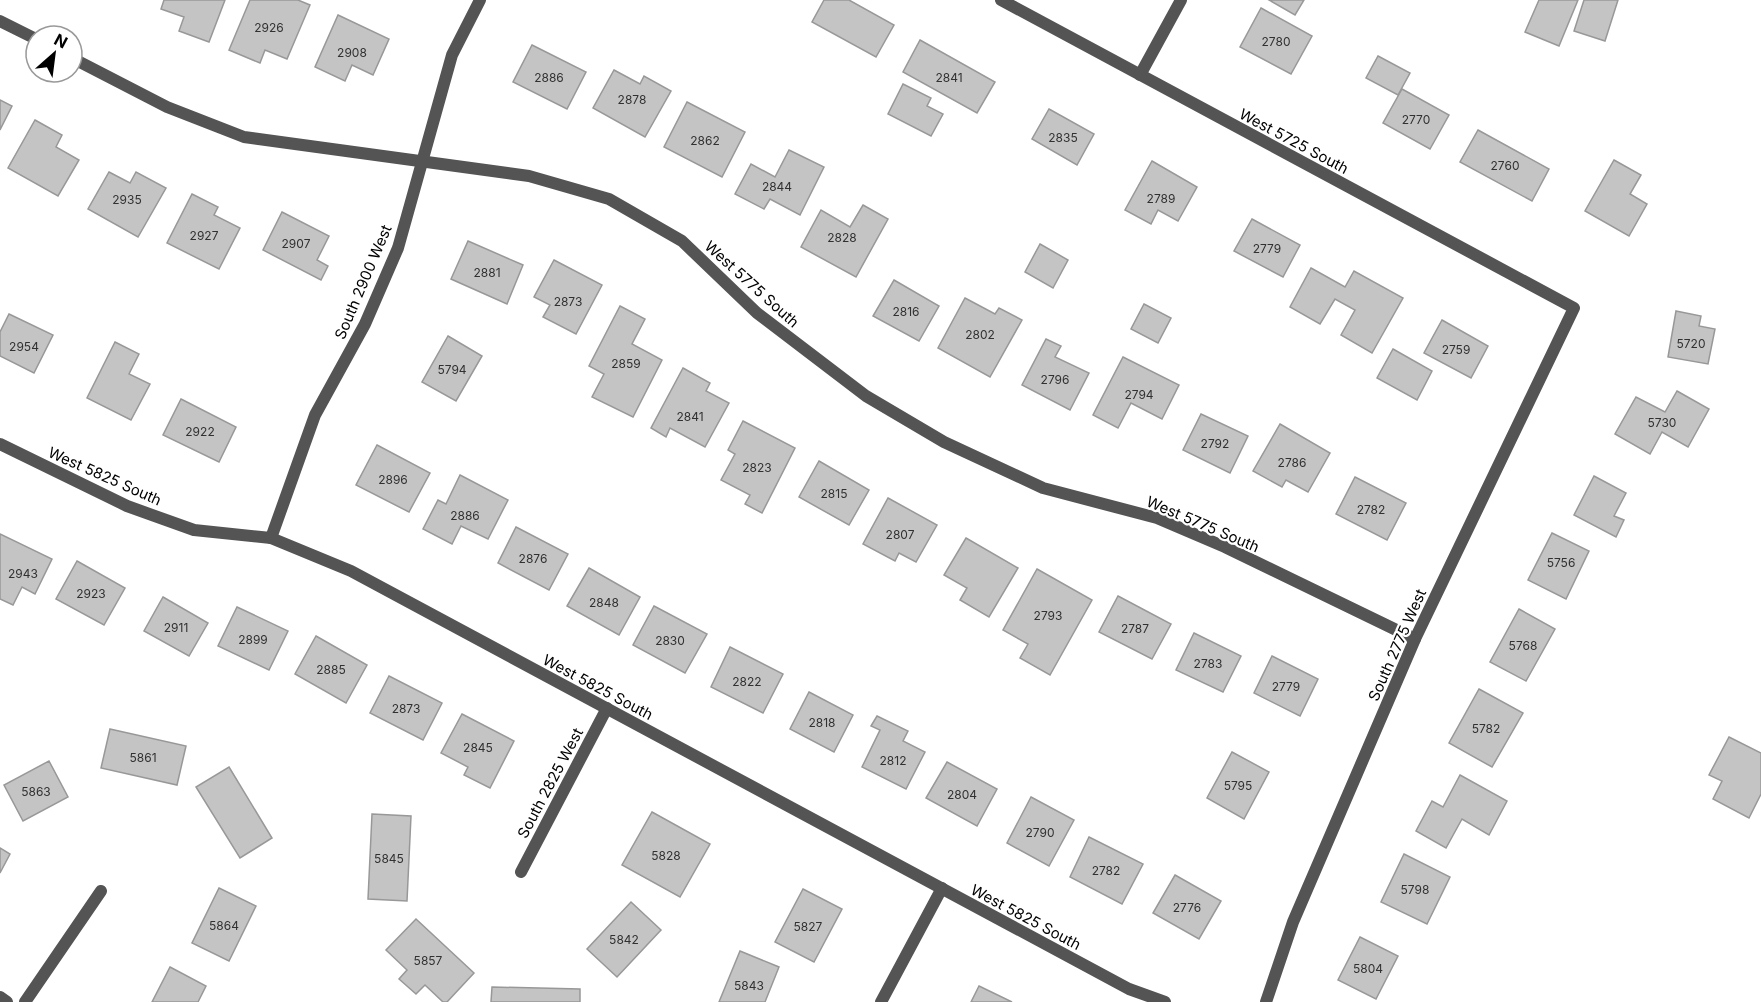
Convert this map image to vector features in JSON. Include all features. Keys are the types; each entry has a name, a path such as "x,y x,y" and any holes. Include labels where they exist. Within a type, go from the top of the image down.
{"street":[{"name":"South 2900 West","path":"271,538 315,416 365,324 398,248 452,55 480,0"},
{"name":"West 5725 South","path":"1001,0 1574,308"},
{"path":"1140,75 1181,0"},
{"path":"0,21 24,33"},
{"name":"West 5775 South","path":"84,64 167,107 244,137 529,176 609,199 682,241 757,313 866,396 944,442 1043,488 1157,518 1226,547 1414,639"},
{"name":"South 2775 West","path":"1266,1002 1293,922 1414,639 1574,308"},
{"name":"West 5825 South","path":"0,444 127,506 194,530 271,538 351,571 1129,989 1165,1002"},
{"name":"South 2825 West","path":"521,872 607,708"},
{"path":"881,1002 942,888"},
{"path":"25,1002 101,891"},
{"path":"0,997 7,1002"}],"building":[{"path":"164,0 225,0 209,42 179,31 184,17 161,9"},
{"path":"250,0 298,0 310,5 287,59 265,50 260,63 229,50"},
{"path":"824,0 849,0 894,25 876,57 812,22"},
{"path":"1269,0 1304,0 1295,15"},
{"path":"1539,0 1578,0 1559,46 1525,32"},
{"path":"1584,0 1618,0 1605,41 1574,31"},
{"path":"1261,8 1312,36 1291,74 1240,47"},
{"path":"338,15 389,39 373,75 352,65 345,81 315,67"},
{"path":"920,40 995,82 977,113 903,72"},
{"path":"532,45 586,72 567,109 513,82"},
{"path":"1378,56 1410,73 1398,95 1366,78"},
{"path":"614,70 640,84 644,76 671,91 645,137 593,108"},
{"path":"903,84 931,98 927,106 943,114 931,136 888,114"},
{"path":"1402,89 1449,115 1430,149 1383,123"},
{"path":"0,100 12,106 0,130"},
{"path":"687,102 745,132 722,177 664,147"},
{"path":"1049,109 1094,134 1077,165 1032,139"},
{"path":"35,120 62,135 56,147 79,160 58,196 8,168"},
{"path":"1478,130 1549,169 1532,201 1460,162"},
{"path":"789,150 824,167 800,215 770,199 764,209 735,194 751,164 775,177"},
{"path":"1614,160 1641,175 1630,194 1647,204 1629,236 1585,211"},
{"path":"1152,161 1197,187 1178,221 1158,210 1151,224 1125,210"},
{"path":"109,172 130,183 136,172 166,188 138,237 88,209"},
{"path":"192,194 218,207 214,215 240,228 219,269 167,243"},
{"path":"863,205 888,219 856,277 801,247 821,210 850,227"},
{"path":"282,212 329,236 317,260 328,266 321,280 263,250"},
{"path":"1252,219 1300,245 1283,277 1234,251"},
{"path":"468,241 523,265 507,304 451,279"},
{"path":"1040,244 1068,260 1053,288 1025,272"},
{"path":"554,260 602,285 576,334 543,317 550,305 534,297"},
{"path":"1311,268 1345,287 1354,271 1403,298 1372,353 1341,335 1355,310 1335,299 1320,324 1290,307"},
{"path":"894,280 939,306 919,341 873,316"},
{"path":"965,298 995,314 999,308 1022,320 990,377 938,348"},
{"path":"1144,304 1171,318 1158,343 1131,329"},
{"path":"620,306 645,319 632,344 662,360 633,417 592,397 604,374 589,366"},
{"path":"1676,311 1701,316 1699,326 1715,329 1708,364 1668,357"},
{"path":"9,314 53,335 34,373 0,356 0,332"},
{"path":"1442,320 1488,346 1471,378 1424,353"},
{"path":"448,336 482,356 456,401 422,382"},
{"path":"1046,339 1061,346 1055,357 1089,373 1070,410 1022,385"},
{"path":"115,342 139,354 129,374 150,384 131,420 87,398"},
{"path":"1393,349 1432,371 1417,400 1377,378"},
{"path":"1123,357 1179,385 1162,419 1131,403 1118,428 1093,415"},
{"path":"683,368 710,383 706,391 729,403 705,447 670,428 666,437 651,428"},
{"path":"1677,391 1709,409 1688,447 1662,432 1650,454 1615,434 1636,397 1665,412"},
{"path":"181,399 236,427 219,462 163,435"},
{"path":"1201,414 1248,436 1230,473 1183,450"},
{"path":"743,421 795,448 762,513 745,504 750,495 721,480 735,454 728,450"},
{"path":"1280,424 1330,453 1308,492 1286,480 1282,487 1253,471"},
{"path":"377,445 430,473 409,512 356,485"},
{"path":"819,461 869,490 849,525 799,497"},
{"path":"460,475 508,500 488,539 461,526 452,544 423,529 438,500 446,504"},
{"path":"1594,476 1626,493 1614,516 1624,520 1616,537 1574,515"},
{"path":"1355,477 1406,503 1387,540 1336,514"},
{"path":"888,498 937,525 916,562 899,553 895,561 863,544"},
{"path":"516,527 568,554 549,590 498,563"},
{"path":"1552,533 1589,551 1566,599 1528,580"},
{"path":"0,534 52,559 35,594 22,587 13,605 0,599"},
{"path":"966,538 1018,568 989,617 960,600 967,588 944,575"},
{"path":"77,561 125,588 104,625 56,599"},
{"path":"589,568 640,597 619,635 567,606"},
{"path":"1037,569 1092,600 1050,675 1020,658 1028,644 1003,630"},
{"path":"1118,596 1171,624 1152,659 1099,632"},
{"path":"163,597 208,623 189,656 144,631"},
{"path":"654,606 707,634 685,673 633,645"},
{"path":"237,607 288,631 269,670 218,646"},
{"path":"1519,609 1555,629 1526,681 1490,662"},
{"path":"1194,633 1241,656 1223,692 1176,670"},
{"path":"316,636 367,665 346,703 295,674"},
{"path":"730,647 783,674 763,713 711,687"},
{"path":"1272,656 1318,679 1300,716 1254,693"},
{"path":"389,676 442,703 423,740 370,713"},
{"path":"1479,689 1523,713 1492,767 1449,743"},
{"path":"809,692 853,715 834,752 790,729"},
{"path":"462,714 514,741 490,788 464,775 468,767 441,753"},
{"path":"877,716 908,731 903,741 925,752 906,789 862,767 880,730 871,726"},
{"path":"110,729 186,746 177,785 101,768"},
{"path":"1729,737 1761,753 1761,794 1749,818 1713,799 1722,781 1709,775"},
{"path":"1232,752 1269,772 1244,819 1207,798"},
{"path":"49,761 68,797 23,821 4,785"},
{"path":"947,762 997,789 977,826 926,798"},
{"path":"229,767 272,838 240,858 196,787"},
{"path":"1460,775 1507,801 1489,835 1462,819 1446,848 1416,831 1432,801 1443,807"},
{"path":"1031,797 1074,820 1049,866 1007,843"},
{"path":"652,812 710,844 680,897 622,865"},
{"path":"372,814 411,816 407,901 368,899"},
{"path":"1089,837 1143,864 1122,904 1070,877"},
{"path":"0,848 10,854 0,873"},
{"path":"1404,854 1450,877 1427,924 1381,902"},
{"path":"1175,875 1221,901 1199,939 1153,913"},
{"path":"219,888 256,906 229,961 192,943"},
{"path":"803,889 842,909 814,962 775,942"},
{"path":"631,902 661,930 617,977 587,949"},
{"path":"416,919 474,973 447,1002 443,1002 425,985 416,994 399,979 407,970 386,950"},
{"path":"1360,937 1398,956 1376,999 1338,980"},
{"path":"740,951 779,967 765,1002 719,1002"},
{"path":"170,967 206,986 198,1002 152,1002"},
{"path":"979,986 1012,1002 971,1002"},
{"path":"492,987 580,989 580,1002 491,1002"}]}
